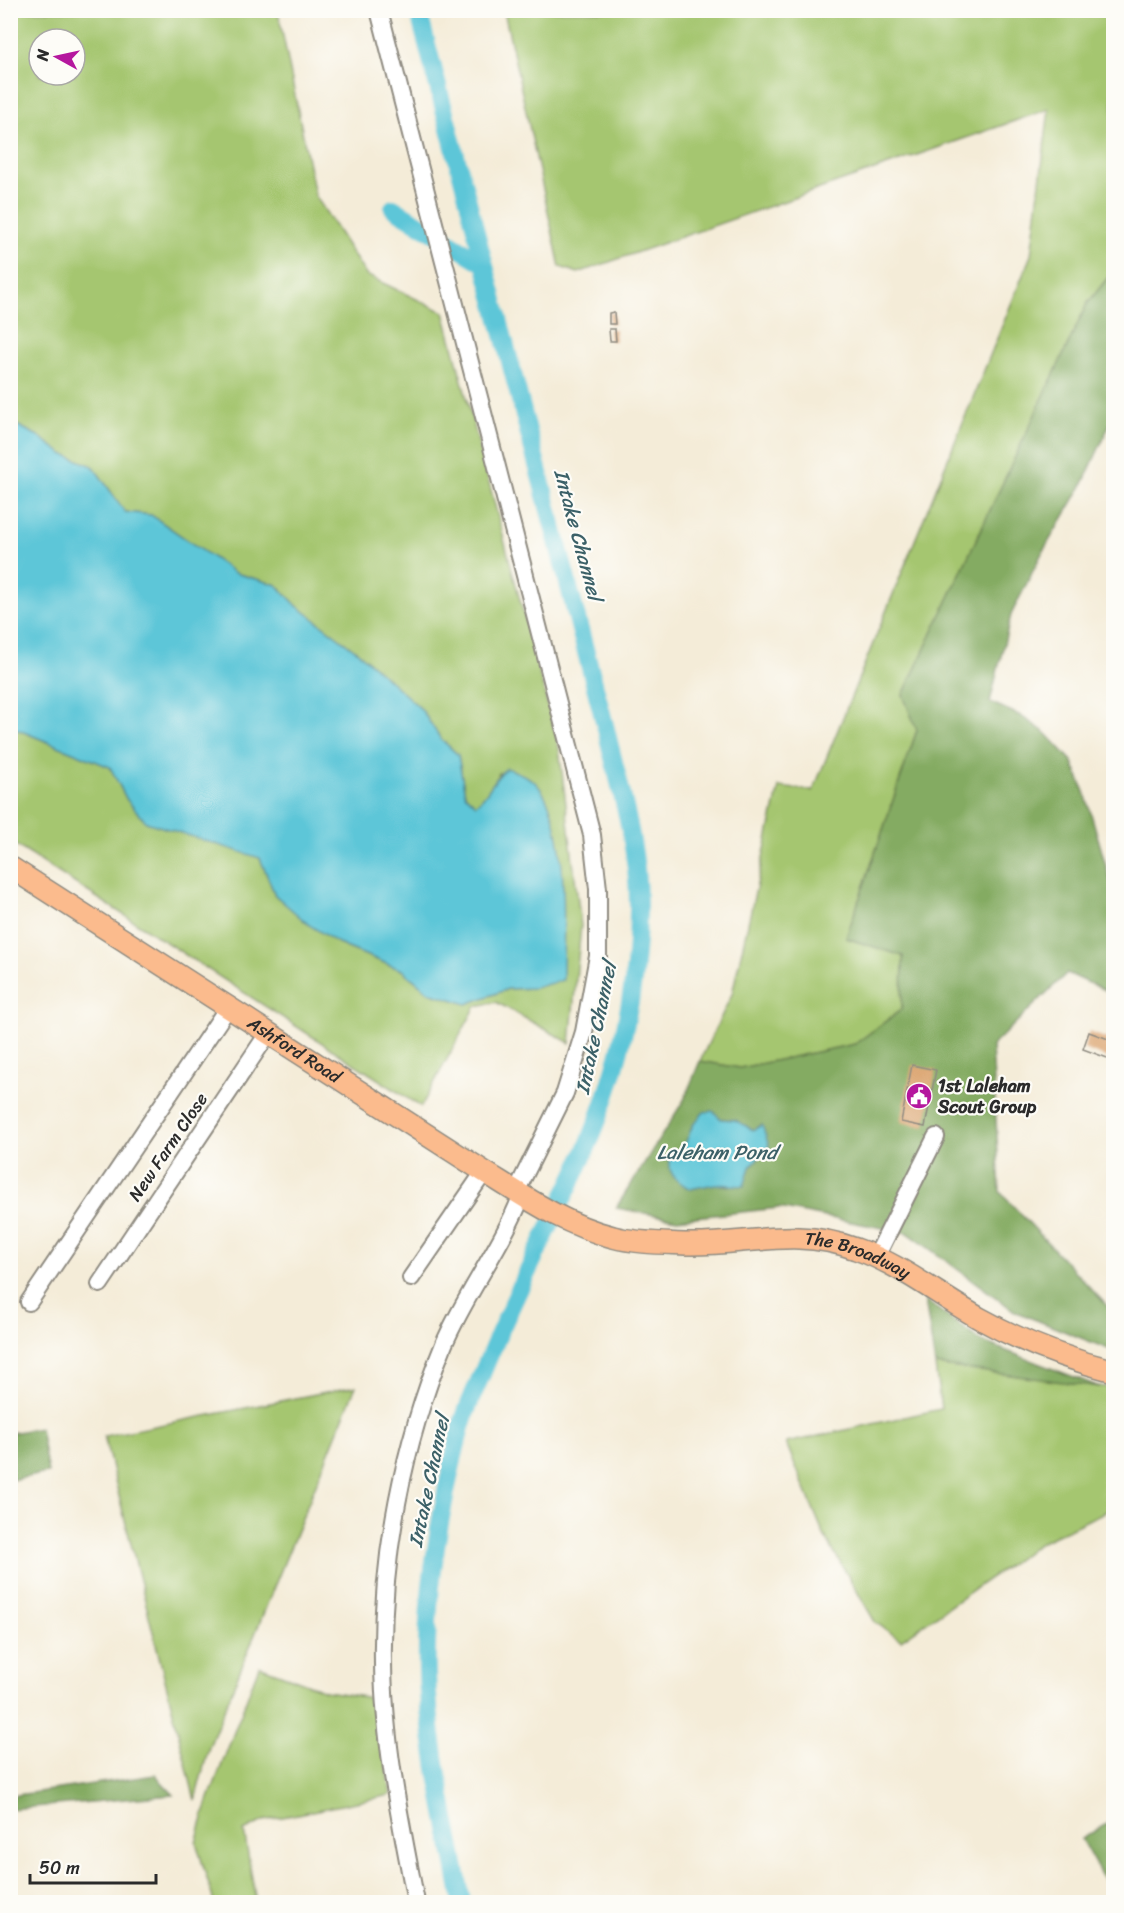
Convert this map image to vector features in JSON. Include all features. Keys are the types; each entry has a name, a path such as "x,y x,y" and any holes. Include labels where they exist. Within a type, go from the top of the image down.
{"main road":[{"name":"Ashford Road","path":"10,867 484,1172 580,1227"},
{"name":"The Broadway","path":"580,1227 615,1238 686,1244 760,1237 795,1237 828,1241 876,1257 978,1317 1026,1342 1075,1361 1113,1371"}],"street":[{"path":"379,10 592,835 598,889 598,956 584,1032 565,1093 512,1220 445,1343 420,1410 397,1509 387,1584 383,1665 395,1793 416,1902"},
{"path":"29,1302 229,1006"},
{"name":"New Farm Close","path":"100,1284 269,1032"},
{"path":"876,1257 936,1137"},
{"path":"411,1278 484,1172"}],"green space":[{"path":"10,11 278,11 315,195 366,275 444,312 559,748 581,926 570,1043 496,1002 476,1006 421,1107 11,842 11,727 110,767 127,800 260,858 275,895 343,946 402,970 429,992 467,1004 508,989 534,988 499,773 489,794 476,805 465,794 458,755 441,739 421,709 359,653 297,606 277,585 235,573 151,515 125,512 93,466 63,454 38,436 11,422"},
{"path":"504,11 1113,11 1113,271 1087,305 903,695 917,730 846,938 903,956 902,1009 855,1044 740,1068 700,1061 732,994 779,787 813,791 1031,255 1049,109 578,273 560,267"},
{"path":"1113,271 1113,417 1082,486 1043,551 1011,615 990,702 1021,716 1046,733 1072,761 1086,796 1113,890 1113,994 1067,973 992,1046 1000,1192 1113,1312 1113,1351 1016,1312 908,1233 779,1208 677,1219 616,1208 684,1100 700,1061 740,1068 855,1044 902,1009 903,956 846,938 917,730 903,695 1087,304","holes":["721,1119 735,1120 753,1130 762,1125 760,1157 729,1186 715,1184 690,1189 670,1154 683,1149"]},
{"path":"925,1300 981,1341 1100,1387 935,1365"},
{"path":"935,1365 1113,1388 1113,1508 1040,1543 901,1640 875,1622 824,1535 786,1443 941,1409"},
{"path":"356,1386 209,1747 195,1800 104,1436"},
{"path":"40,1428 48,1473 11,1480 11,1433"},
{"path":"259,1666 326,1691 378,1699 391,1795 263,1821 244,1831 256,1902 214,1902 196,1842 208,1801"},
{"path":"155,1775 174,1795 11,1809 11,1796"},
{"path":"1113,1820 1113,1896 1081,1839"}],"water":[{"path":"11,422 38,436 63,454 93,466 125,512 151,515 235,573 277,585 297,606 359,653 421,709 441,739 458,755 465,794 476,804 507,768 536,783 547,800 555,823 560,849 564,906 563,980 534,988 508,989 467,1004 429,992 402,970 343,946 309,925 275,895 260,858 146,822 127,800 110,767 11,727"},
{"name":"Laleham Pond","path":"713,1111 721,1119 735,1120 753,1130 762,1125 769,1146 750,1167 744,1186 715,1184 690,1189 673,1175 670,1154 683,1149 693,1125 704,1112"}],"building":[{"path":"614,312 615,324 609,324 609,313"},
{"path":"609,329 615,329 616,341 610,341"},
{"path":"1089,1032 1114,1041 1110,1059 1083,1049"},
{"name":"1st Laleham Scout Group","path":"912,1065 936,1070 925,1127 901,1122"}],"waterway":[{"name":"Intake Channel","path":"418,10 606,729 631,837 638,903 634,978 628,1015 609,1088 583,1157 514,1301 468,1407 462,1423 440,1521 428,1612 427,1673 431,1731 462,1902"},
{"path":"393,208 483,263"}],"place":[{"name":"1st Laleham Scout Group","path":"919,1096"}]}
